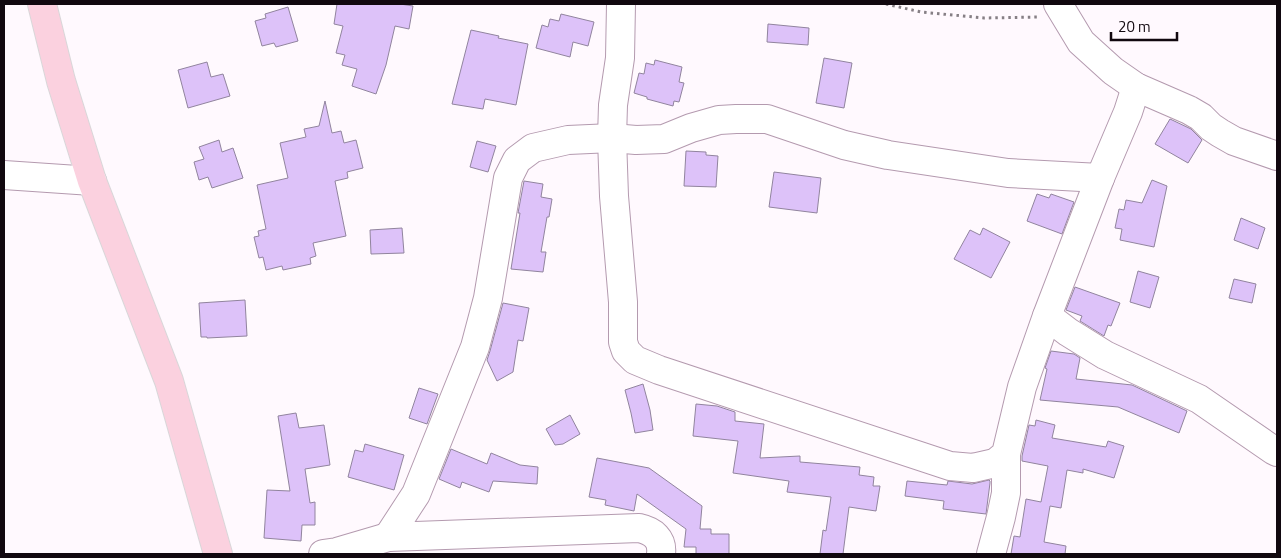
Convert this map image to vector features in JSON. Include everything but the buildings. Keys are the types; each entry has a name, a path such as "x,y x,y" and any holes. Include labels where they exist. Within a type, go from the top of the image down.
{"main road":[{"path":"42,4 61,80 92,180 169,381 218,554"}],"street":[{"path":"621,4 620,58 613,105 612,138 614,196 624,302 623,342 626,351 635,360 659,370 950,466 973,468 994,463 1006,454"},
{"path":"1061,9 1081,42 1114,72 1136,87 1201,116 1211,127 1234,141 1277,156"},
{"path":"991,554 1006,494 1006,454 1022,387 1047,316 1100,178 1128,112 1136,87"},
{"path":"388,537 416,494 475,347 488,298 508,178 517,160 533,148 568,140 664,138 719,120 767,120 844,145 888,156 1008,173 1100,178"},
{"path":"4,175 92,180"},
{"path":"1047,316 1068,332 1105,355 1199,399 1277,452"},
{"path":"323,554 337,552 388,537 639,528 649,530 656,536 662,547 661,554"}],"path":[{"path":"886,4 921,12 984,18 1032,18 1061,9"}]}
